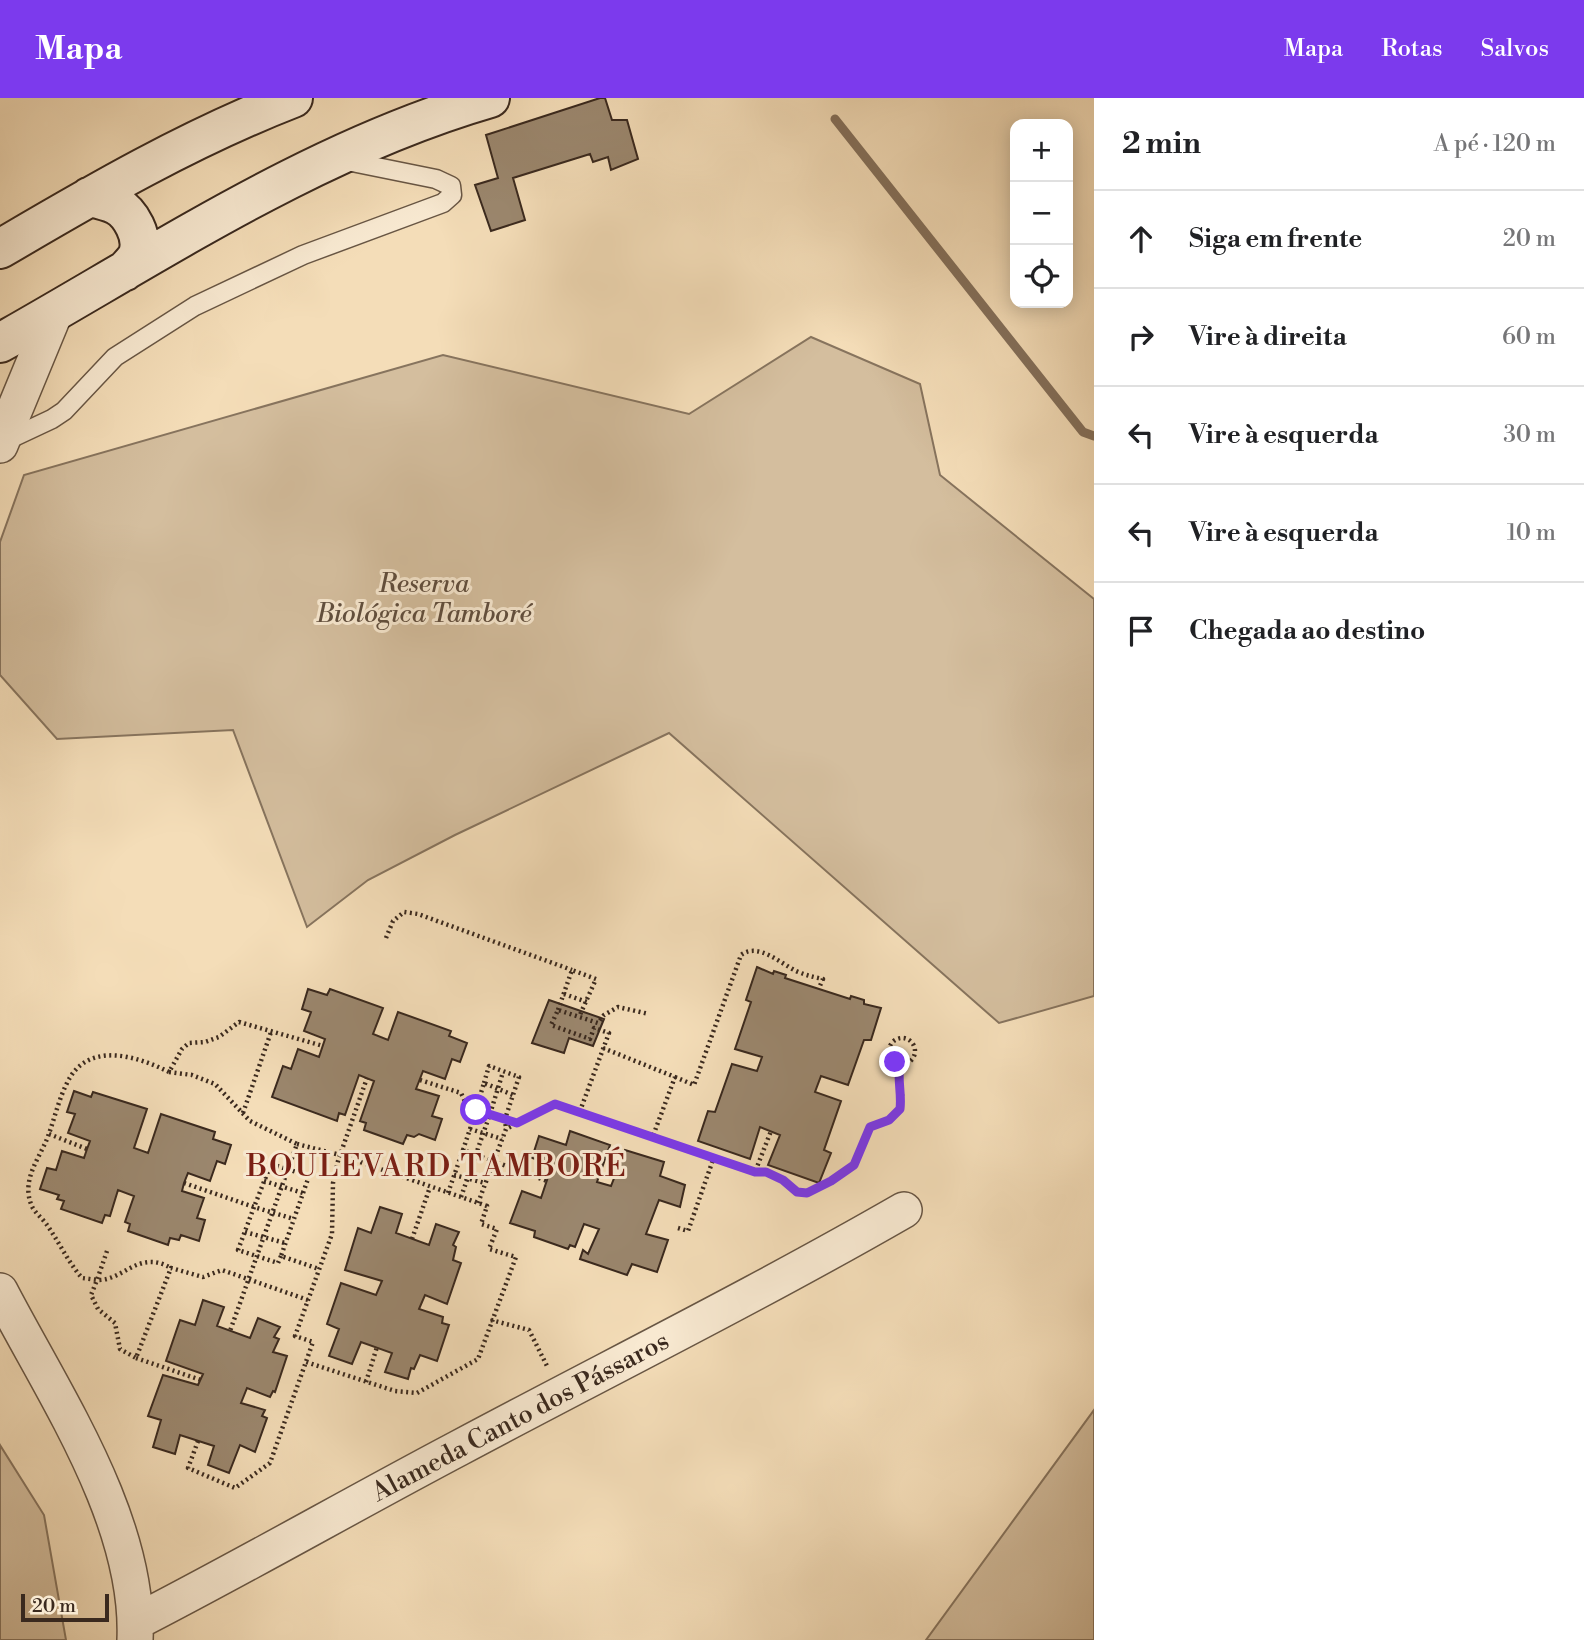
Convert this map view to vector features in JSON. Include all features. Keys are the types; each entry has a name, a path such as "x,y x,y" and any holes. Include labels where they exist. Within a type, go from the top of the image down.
{"main road":[{"path":"0,249 208,133 293,98"},
{"path":"0,343 198,228 335,158 490,98"},
{"path":"89,197 115,204 123,210 135,228 140,245 138,257 125,271"}],"street":[{"path":"0,443 55,312"},
{"name":"Alameda Canto dos Pássaros","path":"135,1631 216,1581 382,1488 795,1272 904,1210"},
{"path":"0,1291 89,1460 117,1525 132,1580 135,1631"}],"lane":[{"path":"0,443 64,411 116,357 195,306 303,255 443,203 452,195 451,186 436,179 335,158"}],"path":[{"path":"386,938 393,921 404,912 418,914 596,979 579,1017"},
{"path":"603,1048 694,1085 741,956 747,951 753,950 774,957 799,972 823,979 819,988"},
{"path":"572,970 551,1025 590,1039 594,1028 609,1033 580,1111"},
{"path":"564,994 587,1002"},
{"path":"558,1010 598,1023 618,1007 649,1014"},
{"path":"169,1072 182,1049 189,1043 219,1037 239,1022 323,1046"},
{"path":"243,1114 271,1032"},
{"path":"506,1129 555,1104 755,1172 766,1172 783,1180 797,1192 807,1193 854,1165 870,1127 889,1120 900,1109 902,1095 898,1083 889,1051 896,1039 903,1037 914,1045 916,1052 913,1059 907,1063 900,1064 891,1058"},
{"path":"306,1362 395,1391 417,1393 478,1359 516,1257 489,1249 497,1229 481,1224 487,1206 340,1155 298,1144 268,1131 243,1114 215,1084 192,1075 169,1072 131,1055 103,1056 80,1064 67,1083 28,1177 31,1204 82,1278 106,1280 131,1266 146,1262 162,1263 202,1277 222,1270 308,1300"},
{"path":"898,1083 900,1064"},
{"path":"448,1193 489,1066 519,1077 505,1119 506,1129 478,1203"},
{"path":"461,1198 503,1072"},
{"path":"653,1136 675,1077"},
{"path":"198,1441 188,1468 235,1488 270,1463 313,1342 295,1336 331,1234 333,1183 367,1078"},
{"path":"420,1080 461,1093 468,1108 517,1123"},
{"path":"484,1083 513,1095"},
{"path":"470,1129 502,1139"},
{"path":"755,1172 771,1131"},
{"path":"48,1134 87,1149"},
{"path":"230,1331 298,1144"},
{"path":"463,1150 547,1181"},
{"path":"678,1228 688,1231 714,1157"},
{"path":"271,1164 288,1169 309,1176 278,1263 238,1250 271,1164"},
{"path":"454,1175 485,1183"},
{"path":"264,1181 303,1193"},
{"path":"184,1182 294,1219"},
{"path":"412,1239 430,1187"},
{"path":"244,1233 285,1243"},
{"path":"107,1251 91,1295 98,1309 115,1324 120,1349 136,1358 201,1380"},
{"path":"281,1256 319,1269"},
{"path":"136,1358 172,1268"},
{"path":"491,1320 529,1330 561,1393"},
{"path":"366,1382 377,1347"}],"green space":[{"name":"Reserva Biológica Tamboré","path":"811,337 920,384 940,475 1094,599 1094,996 999,1023 669,733 455,835 368,880 307,927 233,730 57,739 0,675 0,542 24,475 443,355 689,414"},
{"path":"1094,1410 1094,1640 926,1640"},
{"path":"0,1445 44,1515 66,1640 0,1640"}],"building":[{"path":"605,98 612,120 627,120 638,159 611,170 608,157 593,162 590,154 513,178 525,220 491,231 475,185 498,178 486,135"},
{"path":"757,967 850,999 851,996 864,1000 864,1004 881,1008 871,1040 864,1040 848,1085 821,1076 815,1092 841,1101 824,1150 831,1153 819,1183 768,1165 780,1135 760,1127 750,1159 698,1141 708,1111 715,1112 732,1064 757,1071 762,1057 735,1049 751,1002 746,1000"},
{"path":"308,989 327,995 330,989 383,1008 373,1034 388,1040 398,1012 451,1031 449,1036 467,1043 460,1062 452,1059 445,1079 423,1071 416,1089 439,1096 432,1116 442,1119 435,1140 419,1134 414,1137 407,1135 403,1144 364,1130 366,1123 360,1121 374,1081 359,1075 345,1115 339,1113 337,1121 272,1097 283,1066 291,1069 298,1049 319,1057 325,1039 304,1031 311,1012 302,1009"},
{"path":"549,1000 604,1019 593,1046 569,1038 564,1053 532,1043"},
{"path":"74,1091 91,1097 93,1092 147,1109 134,1148 148,1153 161,1114 215,1132 213,1139 231,1145 225,1164 217,1161 210,1181 188,1173 184,1183 182,1191 204,1198 197,1218 205,1220 199,1241 181,1235 179,1240 170,1238 168,1245 128,1231 130,1224 125,1222 134,1196 118,1190 110,1216 105,1215 102,1223 61,1209 64,1201 57,1199 59,1195 40,1189 47,1168 56,1170 62,1151 84,1158 90,1141 68,1133 75,1114 67,1112"},
{"path":"570,1131 610,1145 597,1182 611,1186 625,1150 664,1162 660,1176 685,1185 680,1207 659,1200 646,1234 668,1240 657,1272 632,1264 627,1275 580,1259 583,1250 588,1254 599,1229 584,1224 575,1247 570,1245 568,1249 534,1237 535,1231 510,1223 522,1191 541,1198 552,1165 532,1158 539,1136 566,1145"},
{"path":"380,1207 402,1214 396,1233 429,1245 436,1224 459,1232 453,1245 456,1247 453,1260 461,1263 447,1304 425,1295 419,1309 443,1317 442,1323 449,1325 437,1361 420,1355 414,1369 411,1368 408,1379 385,1372 392,1353 361,1342 352,1364 329,1356 339,1329 327,1324 341,1283 376,1295 382,1281 345,1270 358,1228 371,1233"},
{"path":"203,1300 224,1307 217,1326 250,1338 258,1318 280,1327 274,1337 279,1339 273,1352 287,1356 275,1392 273,1391 270,1397 247,1388 241,1403 265,1410 262,1416 267,1418 255,1452 240,1445 229,1473 208,1465 214,1446 180,1435 175,1454 153,1447 161,1420 148,1416 163,1375 198,1385 203,1374 166,1361 180,1320 195,1325"}],"waterway":[{"path":"835,119 1083,432 1094,436"}],"district":[{"name":"BOULEVARD TAMBORÉ","path":"437,1166"}],"route":[{"path":"476,1110 517,1123 555,1104 755,1172 766,1172 783,1180 797,1192 807,1193 854,1165 870,1127 889,1120 900,1109 900,1064 895,1062"}]}
